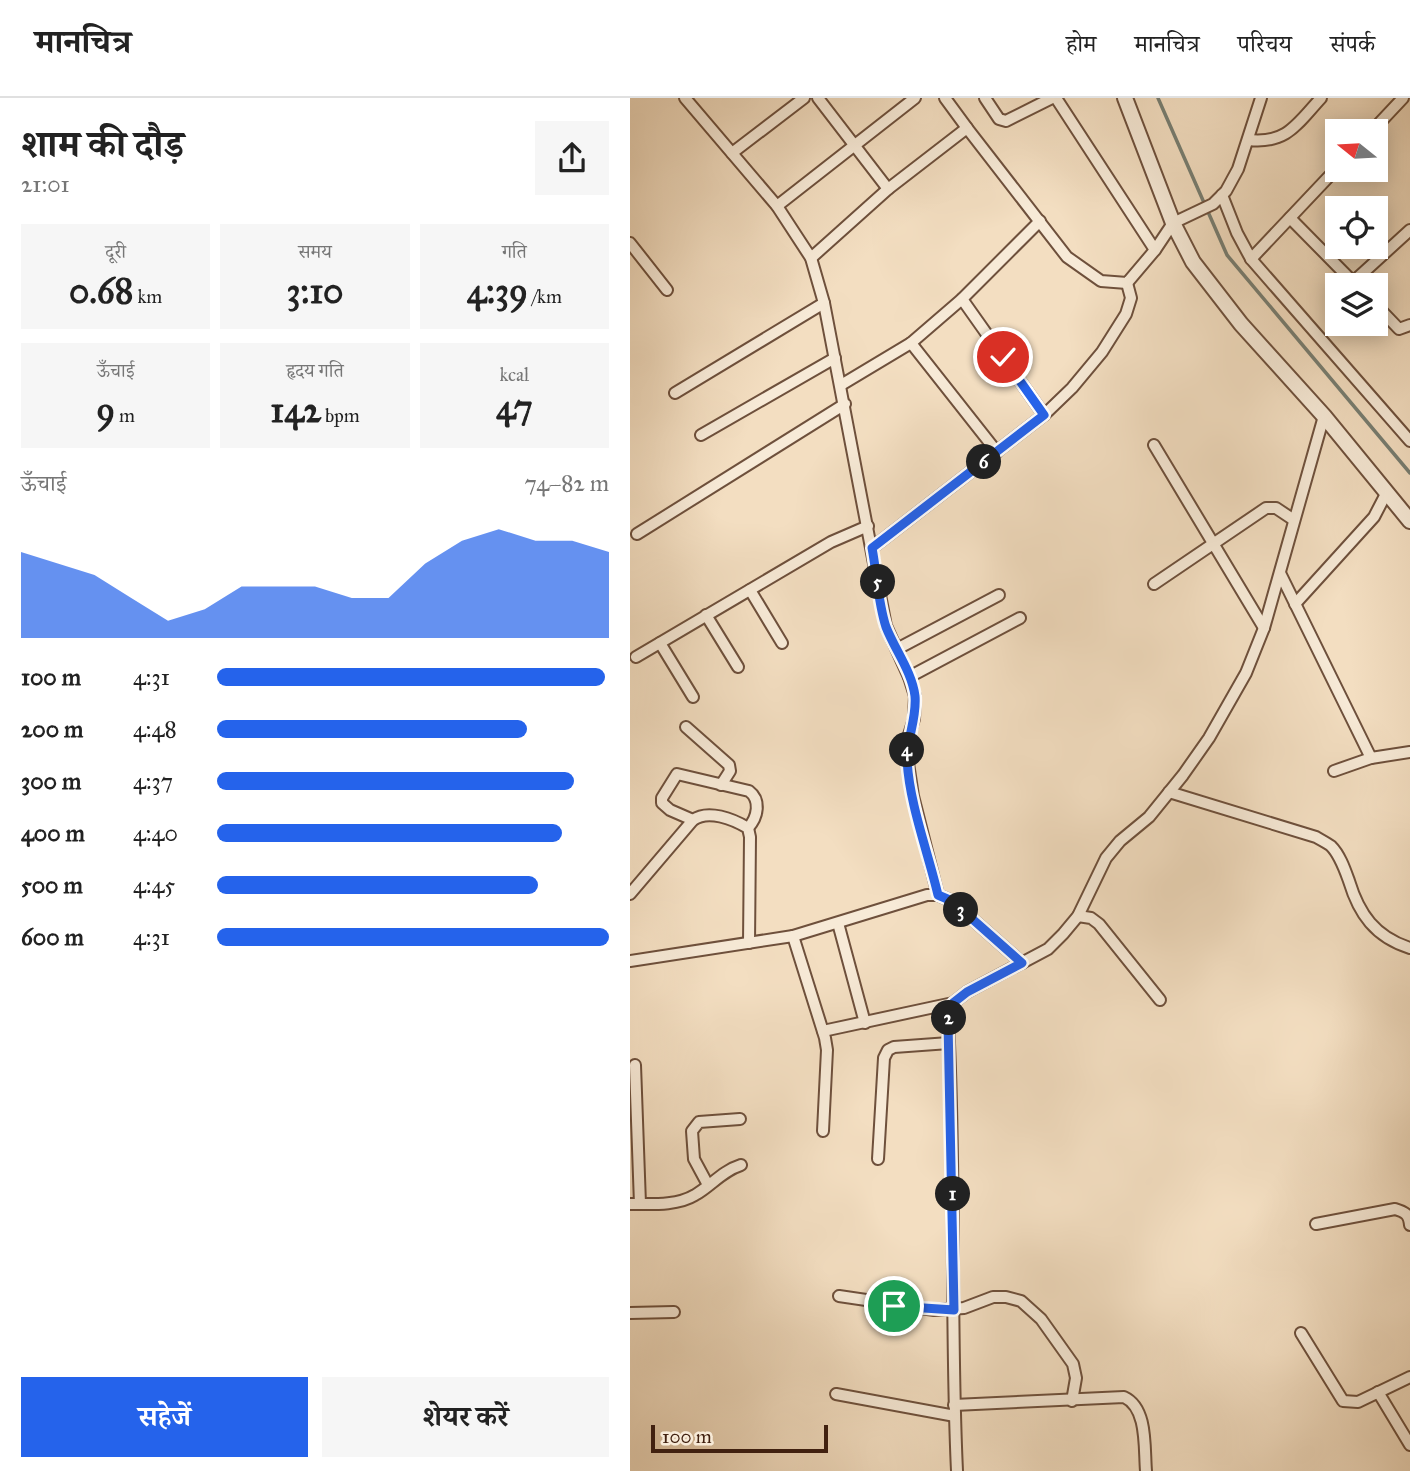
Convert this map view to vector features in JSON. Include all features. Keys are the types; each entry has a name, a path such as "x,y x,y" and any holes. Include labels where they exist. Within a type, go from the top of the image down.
{"street":[{"path":"702,98 688,102 777,206 811,258 824,303 845,404 886,626 915,696 914,719 907,741 908,763 913,796 938,895"},
{"path":"732,153 804,98"},
{"path":"817,98 888,189"},
{"path":"777,206 915,98"},
{"path":"945,98 1067,257 1101,281 1127,283"},
{"path":"985,98 999,119 1006,121 1054,98 1155,250"},
{"path":"1125,98 1194,262 1241,324 1324,416 1410,521"},
{"path":"1127,283 1175,221 1213,204 1222,195 1238,169 1261,98"},
{"path":"1249,140 1265,142 1279,139 1318,99"},
{"path":"1385,119 1406,99"},
{"path":"811,258 888,189 967,128"},
{"path":"1251,259 1325,181"},
{"path":"1222,195 1251,259 1410,441"},
{"path":"1290,218 1343,273"},
{"path":"841,385 911,343 962,299 1040,221"},
{"path":"1365,273 1410,230"},
{"path":"630,243 667,290"},
{"path":"872,548 1044,415 1072,388 1112,338 1126,314 1131,298 1127,283"},
{"path":"962,299 1044,415"},
{"path":"675,393 824,303"},
{"path":"1388,318 1399,329 1410,325"},
{"path":"911,343 997,452"},
{"path":"701,435 835,358"},
{"path":"637,534 845,404"},
{"path":"823,1031 953,1003 967,992 1048,949 1063,934 1077,915 1106,858 1120,841 1149,817 1169,792 1209,738 1246,673 1264,628 1324,416"},
{"path":"1154,445 1264,628"},
{"path":"1295,604 1374,517 1387,492"},
{"path":"1154,584 1266,508 1276,508 1294,520"},
{"path":"636,657 831,542 868,526"},
{"path":"1280,573 1371,758"},
{"path":"750,590 782,643"},
{"path":"897,649 999,595"},
{"path":"706,615 738,667"},
{"path":"909,677 1020,618"},
{"path":"660,643 693,697"},
{"path":"686,727 729,765 730,771 721,785"},
{"path":"1335,771 1371,758 1410,752"},
{"path":"693,820 670,810 662,803 662,798 677,774 749,790 755,795 755,817 748,828 749,943"},
{"path":"1169,792 1317,837 1331,846 1344,868 1359,910 1370,925 1390,940 1410,948"},
{"path":"630,894 693,820 706,814 731,820 748,828"},
{"path":"630,961 789,937 927,895 938,895 952,901 1022,963"},
{"path":"1077,915 1099,923 1160,1000"},
{"path":"838,923 865,1023"},
{"path":"789,937 823,1031 827,1050 824,1131"},
{"path":"953,1003 948,1022 957,1471"},
{"path":"878,1158 884,1058 888,1050 894,1047 949,1043"},
{"path":"635,1065 635,1204 686,1200 731,1168 741,1165"},
{"path":"708,1185 694,1159 692,1131 699,1122 740,1119"},
{"path":"1316,1224 1395,1209 1404,1212 1410,1225"},
{"path":"839,1296 894,1306 954,1310 993,1297 1021,1301 1041,1318 1073,1364 1076,1378 1072,1401"},
{"path":"630,1313 674,1312"},
{"path":"1301,1333 1343,1401 1357,1402 1410,1377"},
{"path":"1378,1392 1410,1445"},
{"path":"836,1394 955,1410 1124,1397 1132,1400 1137,1408 1142,1426 1146,1471"}],"waterway":[{"path":"1158,98 1227,255 1410,473"}],"route":[{"path":"894,1306 954,1310 948,1022 953,1003 967,992 1022,963 952,901 938,895 913,796 908,763 907,741 914,719 915,696 886,626 872,548 1044,415 1003,357"}]}
